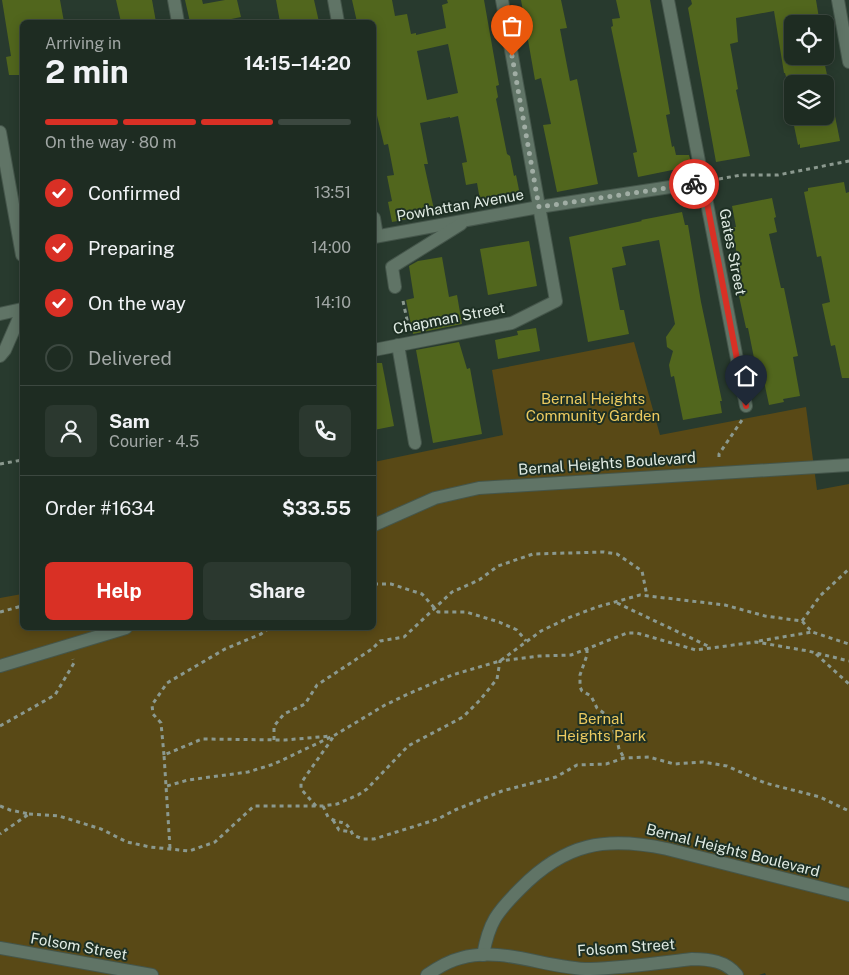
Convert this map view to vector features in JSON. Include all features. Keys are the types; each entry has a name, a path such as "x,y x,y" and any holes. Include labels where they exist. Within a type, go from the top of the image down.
{"street":[{"path":"174,0 178,20"},
{"path":"334,0 338,20"},
{"path":"502,0 539,207"},
{"name":"Gates Street","path":"668,0 746,406"},
{"path":"838,0 849,62"},
{"path":"0,132 20,244"},
{"name":"Powhattan Avenue","path":"376,237 539,207 703,182"},
{"name":"Chapman Street","path":"376,350 512,323 556,301 539,207"},
{"path":"396,287 392,267 467,220"},
{"path":"0,314 20,310"},
{"path":"0,356 5,350 20,315"},
{"path":"398,345 415,443"},
{"name":"Bernal Heights Boulevard","path":"376,524 435,498 479,488 849,465"},
{"path":"0,666 119,630"},
{"name":"Bernal Heights Boulevard","path":"483,954 492,923 500,909 536,873 558,857 582,847 610,843 639,843 849,895"},
{"name":"Folsom Street","path":"0,948 152,975"},
{"name":"Folsom Street","path":"427,975 461,958 483,954 505,956 560,967 589,969 709,959 723,964 737,975"}],"path":[{"path":"703,182 741,175 778,176 849,161"},
{"path":"396,287 403,300 412,342"},
{"path":"719,472 719,454 747,413 746,406"},
{"path":"0,464 20,460"},
{"path":"274,740 274,726 284,714 305,704 317,685 372,649 380,640 404,637 452,592 479,580 498,566 533,554 604,552 617,554 642,571 647,596"},
{"path":"802,621 820,596 849,569"},
{"path":"376,584 391,584 422,594 438,612 466,612 499,622 517,630 526,641"},
{"path":"0,806 29,814 59,816 101,829 126,842 188,851 214,842 254,806 323,806 337,804 367,790 408,746 463,717 497,679 500,661 541,631 568,618 615,602 647,596 725,605 765,616 802,621 812,632"},
{"path":"615,602 711,648"},
{"path":"0,612 20,607"},
{"path":"170,848 167,786 160,723 153,714 152,705 167,683 225,649 266,630"},
{"path":"167,786 188,780 248,772 274,764 335,735 385,705 452,675 500,661 539,656 571,655 627,633 637,633 696,650 812,632 849,644"},
{"path":"756,642 849,661"},
{"path":"0,726 55,695 74,662 67,646"},
{"path":"587,648 587,655 580,675 580,687 582,691 591,696 597,708 610,717 619,749 624,758"},
{"path":"816,653 849,684"},
{"path":"164,755 202,739 274,740 335,735"},
{"path":"316,806 301,789 301,783 335,735"},
{"path":"323,806 326,815 333,820 349,825 352,832 358,837 374,840 438,819 508,789 556,777 577,765 606,764 624,758 649,757 674,764 703,762 727,766 765,783 832,801 849,811"},
{"path":"0,834 29,814"},
{"path":"333,820 338,830 352,832"}],"green space":[{"name":"Bernal Heights Park","path":"634,342 660,435 806,407 817,490 849,484 849,975 766,975 765,973 759,975 0,975 0,598 20,594 20,630 376,630 376,462 503,435 492,370"}],"building":[{"path":"2,0 60,0 64,20 20,20 20,75 9,75 6,57 11,56"},
{"path":"116,0 152,0 156,20 121,20"},
{"path":"185,0 202,0 203,4 237,0 241,17 227,20 190,20"},
{"path":"276,0 314,0 319,20 280,20"},
{"path":"352,0 392,0 395,16 407,14 411,34 416,33 416,35 446,28 442,5 448,3 447,0 484,0 499,85 496,86 498,97 496,99 507,154 510,156 514,176 516,175 521,200 487,206 486,198 480,200 477,183 466,185 462,163 467,162 458,116 450,117 420,123 428,164 424,164 435,214 392,222 388,202 392,201 387,176 394,175 388,144 384,145 376,111 376,20 357,20","holes":["448,44 458,93 427,100 417,51"]},
{"path":"521,0 561,0 567,28 560,29 570,81 577,79 598,184 557,192 543,125 551,124 541,78 535,80"},
{"path":"616,0 650,0 670,114 666,115 672,147 674,146 676,155 689,155 692,166 638,177 633,153 637,152 611,27 613,26 612,19 620,18"},
{"path":"691,0 816,0 818,15 784,15 784,65 825,65 827,75 786,75 774,11 736,18 738,42 730,44 738,89 736,90 750,156 716,162 688,8 692,4"},
{"path":"835,116 840,141 800,148 800,144 798,145 794,125 834,125"},
{"path":"844,182 846,193 849,192 849,378 842,378 835,345 831,346 822,304 830,302 821,256 817,257 804,192 808,191 808,188"},
{"path":"772,198 777,232 769,234 781,288 784,288 798,356 793,357 800,396 783,399 784,402 769,405 761,367 756,368 739,296 744,295 732,227 736,227 732,206"},
{"path":"682,212 685,225 688,225 701,302 722,401 720,401 722,413 683,420 674,376 671,377 669,365 673,351 667,347 666,337 675,324 659,240 622,247 626,265 612,268 620,310 624,310 629,334 588,342 569,237"},
{"path":"529,241 537,286 488,295 480,249"},
{"path":"442,257 449,297 457,295 462,324 413,334 406,300 414,298 409,266 418,261"},
{"path":"536,328 540,351 498,359 495,340 518,335 517,331"},
{"path":"459,342 467,369 470,368 482,434 433,443 416,350"},
{"path":"376,363 382,363 394,426 376,430"}],"way so far":[{"path":"512,56 539,207 694,184"}],"route":[{"path":"694,184 703,182 746,406"}],"park label":[{"name":"Bernal Heights Community Garden","path":"593,406"}]}
